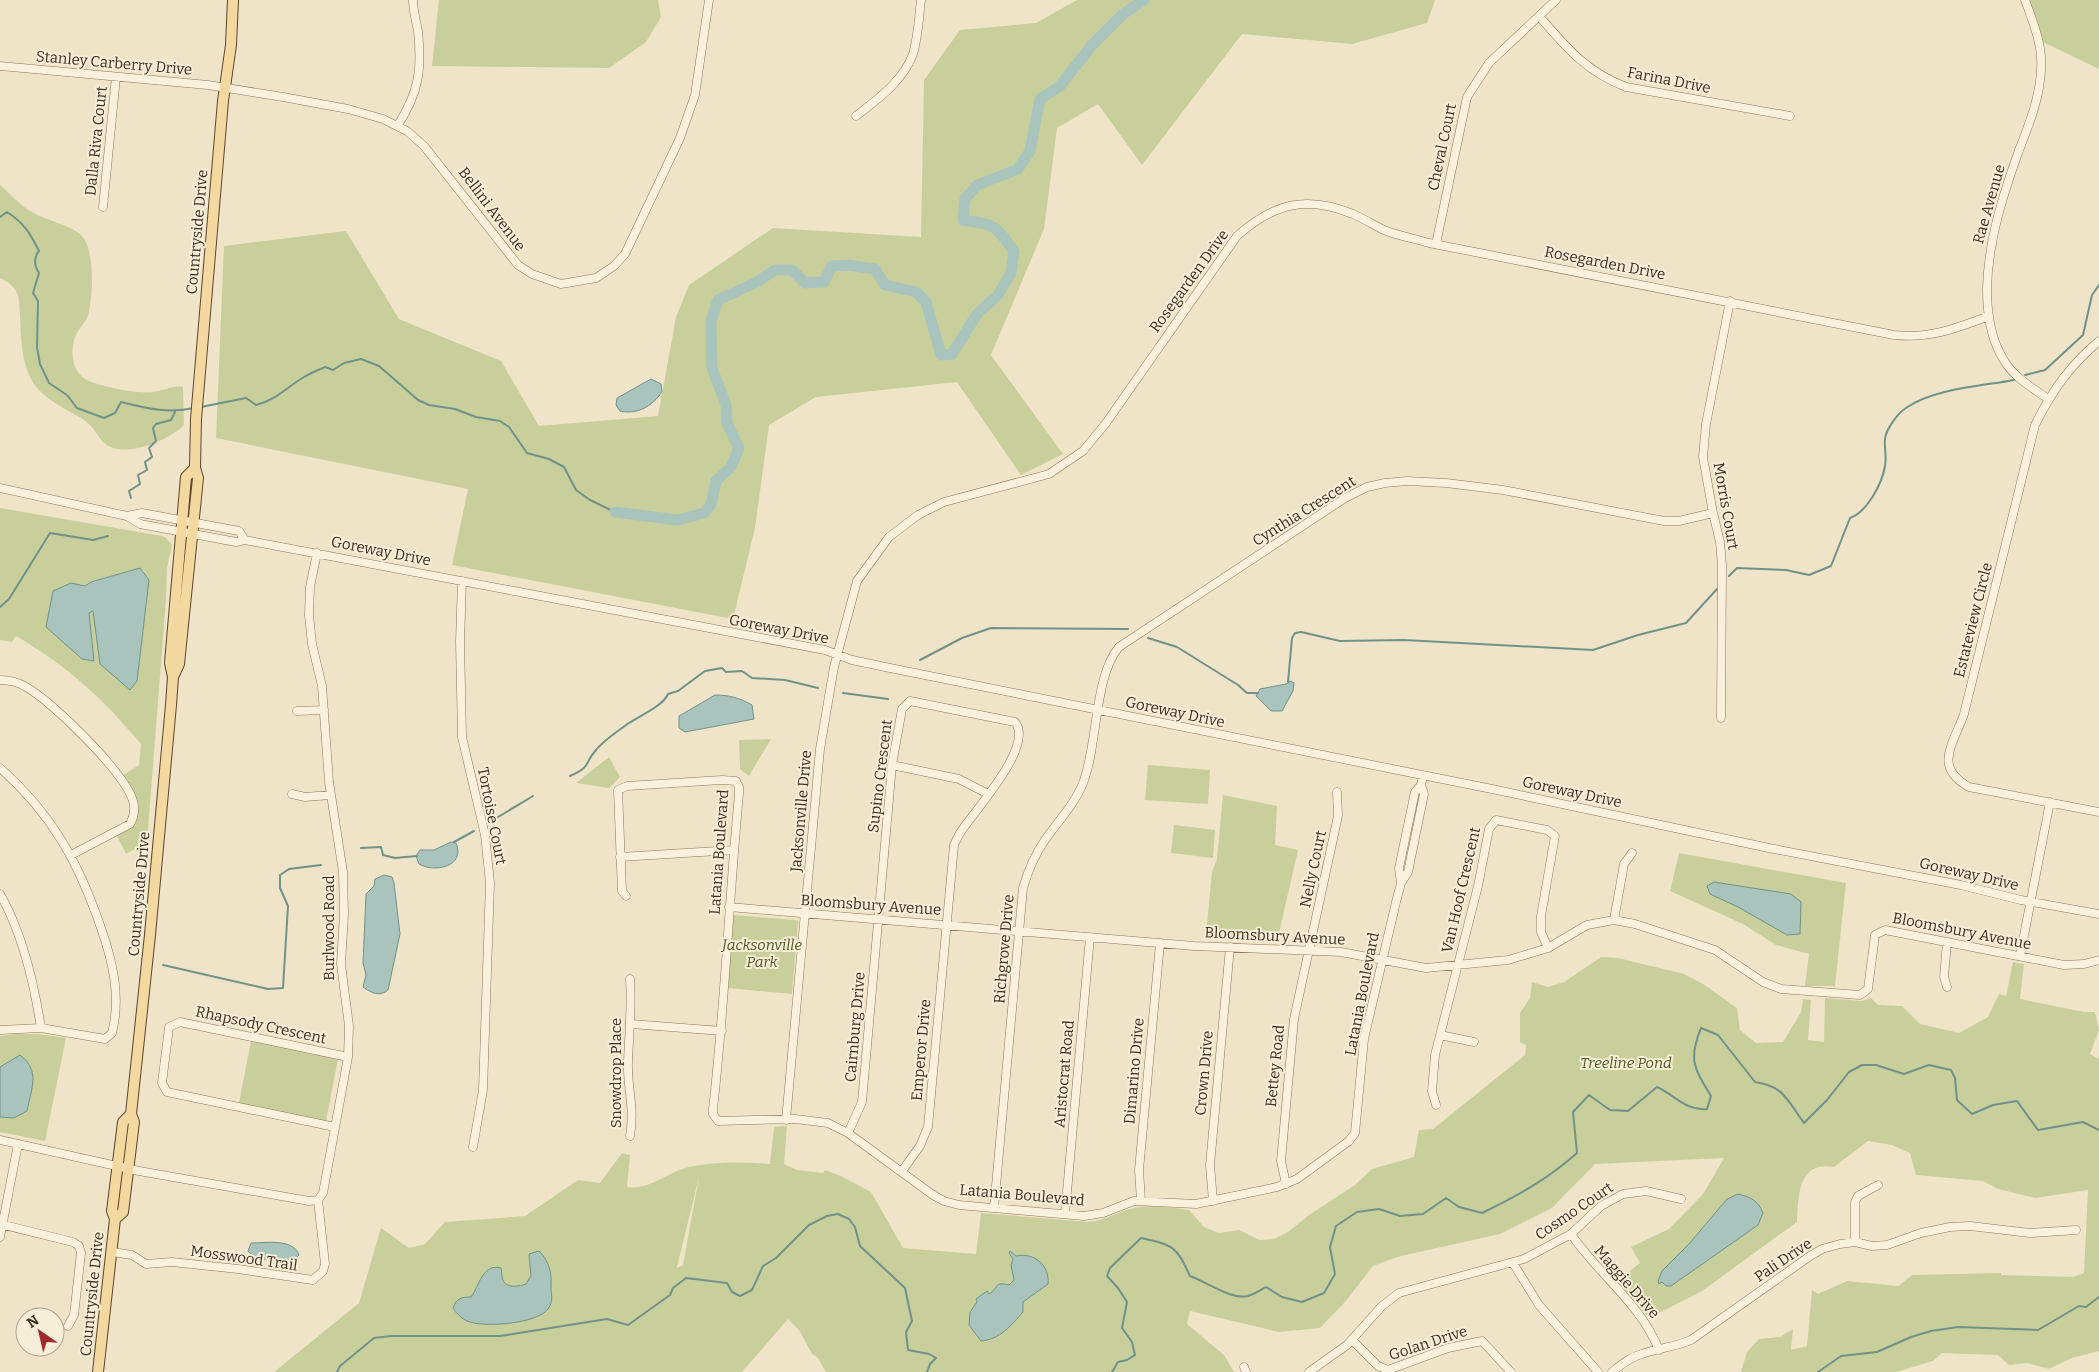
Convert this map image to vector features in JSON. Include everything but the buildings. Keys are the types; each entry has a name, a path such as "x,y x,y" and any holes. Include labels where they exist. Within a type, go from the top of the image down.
{"main road":[{"name":"Countryside Drive","path":"173,677 180,664 198,478 194,468 196,419 231,45 233,2"},
{"name":"Countryside Drive","path":"115,1219 123,1212 134,1122 131,1114 150,935 173,677 170,663 182,520 186,477 194,468"},
{"name":"Countryside Drive","path":"98,1372 115,1219 112,1211 123,1122 131,1114"}],"street":[{"path":"398,126 408,109 418,85 420,62 413,0"},
{"name":"Bellini Avenue","path":"226,88 348,109 398,126 424,146 518,265 532,274 561,284 596,278 614,266 625,254 680,138 695,95 709,0"},
{"path":"856,116 874,102 906,70 913,52 921,0"},
{"name":"Cheval Court","path":"1436,244 1467,97 1489,63 1556,0"},
{"name":"Rae Avenue","path":"2025,0 2040,46 2042,69 2032,116 2011,174 1989,252 1987,303 1996,345 2005,362 2015,375 2048,398"},
{"name":"Farina Drive","path":"1539,16 1590,69 1607,80 1626,87 1790,116"},
{"name":"Stanley Carberry Drive","path":"0,66 226,88"},
{"name":"Dalla Riva Court","path":"103,207 116,77"},
{"name":"Rosegarden Drive","path":"838,655 856,581 889,537 905,524 944,502 1049,474 1082,451 1106,423 1237,236 1262,216 1294,204 1325,204 1354,214 1385,230 1436,244 1914,338 1937,334 1989,316"},
{"name":"Morris Court","path":"1721,718 1722,565 1720,542 1703,457 1706,424 1730,302"},
{"name":"Estateview Circle","path":"2099,341 2073,364 2048,398 2035,425 1964,714 1947,760 1949,771 1957,781 1969,787 2099,812"},
{"name":"Cynthia Crescent","path":"1099,710 1108,670 1119,647 1345,498 1367,487 1408,481 1446,483 1503,490 1664,521 1679,521 1713,513"},
{"name":"Goreway Drive","path":"0,488 127,516 140,524 236,542 245,540 317,553 812,648 852,660 1770,848 1960,885 2030,902 2099,914"},
{"name":"Goreway Drive","path":"127,516 142,513 239,531 245,540"},
{"name":"Burlwood Road","path":"317,553 308,607 312,644 320,674 330,795 343,872 344,914 340,964 349,1026 348,1057 323,1193 318,1200"},
{"name":"Tortoise Court","path":"462,581 460,642 462,737 485,835 490,883 483,1090 473,1147"},
{"name":"Jacksonville Drive","path":"786,1120 820,748 838,655"},
{"path":"0,680 23,685 58,711 99,753 134,802 134,814 130,824 71,855"},
{"name":"Supino Crescent","path":"878,920 892,765 902,709 905,703 910,701 1015,722 1020,728 1017,749 1010,765 955,842 946,925"},
{"path":"298,711 324,710"},
{"name":"Richgrove Drive","path":"994,1208 1023,888 1028,872 1044,842 1073,802 1083,783 1090,763 1099,710"},
{"path":"892,765 959,780 988,794"},
{"path":"0,768 37,806 71,855 88,888 110,957 116,991 113,1028 109,1037 102,1040 41,1028 0,1030"},
{"name":"Latania Boulevard","path":"620,857 617,796 622,787 722,780 736,781 739,787 729,907 722,1031 713,1108 715,1118 724,1122 786,1120 822,1122 848,1133 944,1201 994,1208 1094,1215 1141,1200 1196,1204 1286,1184 1349,1141 1355,1133 1364,1039 1401,883 1408,872 1424,794 1421,785 1423,776"},
{"name":"Nelly Court","path":"1308,951 1338,816 1337,792"},
{"path":"292,794 305,797 330,795"},
{"path":"2020,956 2050,802"},
{"name":"Van Hoof Crescent","path":"1457,966 1478,886 1489,829 1496,820 1547,830 1555,836 1540,916 1541,932 1548,948"},
{"path":"626,896 622,891 620,857 734,850"},
{"path":"1614,920 1624,864 1632,853"},
{"path":"0,894 17,932 35,989 41,1028"},
{"name":"Bloomsbury Avenue","path":"729,907 1160,943 1341,952 1420,967 1457,966 1502,961 1548,948 1587,925 1614,920 1636,924 1715,950 1771,986 1801,992 1860,995 1865,993 1870,982 1875,935 1885,930 2070,966 2099,960"},
{"name":"Cairnburg Drive","path":"848,1133 862,1102 878,920"},
{"name":"Emperor Drive","path":"902,1171 920,1146 928,1127 946,925"},
{"name":"Aristocrat Road","path":"1065,1214 1090,937"},
{"path":"1947,942 1944,977 1947,987"},
{"name":"Dimarino Drive","path":"1141,1200 1139,1170 1160,943"},
{"name":"Crown Drive","path":"1214,1201 1210,1165 1230,946"},
{"name":"Bettey Road","path":"1286,1184 1281,1165 1282,1137 1294,1019 1308,951"},
{"path":"1436,1105 1432,1091 1435,1055 1457,966"},
{"name":"Snowdrop Place","path":"630,979 628,1068 633,1110 630,1136"},
{"name":"Rhapsody Crescent","path":"335,1128 167,1092 162,1083 169,1027 180,1022 348,1057"},
{"path":"630,1024 722,1031"},
{"path":"1440,1035 1474,1042"},
{"path":"0,1140 195,1181 318,1200"},
{"path":"0,1237 18,1144"},
{"path":"1855,1242 1855,1202 1858,1196 1878,1185"},
{"name":"Cosmo Court","path":"1309,1372 1352,1340 1382,1306 1399,1293 1514,1263 1571,1234 1602,1206 1623,1194 1646,1191 1681,1199"},
{"name":"Mosswood Trail","path":"112,1252 132,1255 146,1264 172,1262 313,1280 323,1271 325,1264 318,1200"},
{"path":"2,1224 73,1242 79,1246 81,1253 74,1316 68,1326"},
{"name":"Pali Drive","path":"1612,1372 1633,1357 1682,1344 1700,1334 1816,1252 1830,1246 1855,1242 1872,1246 1887,1245 1935,1229 1970,1226 2030,1233 2076,1230"},
{"name":"Maggie Drive","path":"1571,1234 1584,1253 1648,1324 1659,1350"},
{"path":"1514,1263 1539,1305 1598,1372"},
{"name":"Golan Drive","path":"1352,1340 1378,1366 1388,1370 1434,1352 1482,1341 1511,1372"}],"green space":[{"path":"439,0 658,0 661,17 646,42 609,68 432,66"},
{"path":"1077,0 1435,0 1427,23 1352,44 1242,34 1142,165 1098,104 1057,128 1044,229 991,355 1063,454 1021,475 957,382 816,397 769,425 755,528 733,619 452,565 468,489 216,438 224,246 346,231 399,319 501,361 539,426 658,416 676,317 689,285 773,228 921,237 924,80 960,30 1036,23"},
{"path":"2027,0 2099,0 2099,69 2043,42"},
{"path":"0,185 28,209 79,233 87,244 90,253 92,287 87,319 74,341 73,355 79,373 89,381 130,391 153,392 183,387 184,425 177,431 158,442 146,446 134,449 112,448 104,443 85,421 53,402 35,385 23,356 18,295 8,282 0,278"},
{"path":"0,508 162,536 172,545 167,568 147,842 126,854 117,836 135,824 138,802 122,776 139,765 141,744 84,684 52,659 16,636 12,642 0,640"},
{"path":"771,739 749,776 740,769 739,740"},
{"path":"609,757 620,777 609,788 576,783"},
{"path":"1148,765 1210,770 1208,804 1145,800"},
{"path":"1223,795 1277,806 1275,845 1298,850 1277,942 1211,938 1206,934 1212,872 1217,859"},
{"path":"1174,825 1215,830 1213,858 1171,853"},
{"path":"1679,853 1846,883 1835,986 1805,986 1809,954 1776,945 1743,924 1670,891"},
{"name":"Jacksonville Park","path":"733,915 796,920 798,922 792,994 728,988"},
{"name":"Treeline Pond","path":"1601,957 1618,958 1684,974 1703,984 1737,1008 1740,1030 1756,1043 1783,1042 1801,1012 1803,999 1811,1000 1808,1040 1824,1042 1825,998 1862,1001 1871,998 1878,1005 1902,1006 1920,1024 1959,1033 1988,1017 1999,994 2006,996 2013,962 2024,964 2020,999 2084,1012 2095,1012 2099,1030 2090,1054 2099,1059 2099,1351 2072,1358 2049,1369 2028,1363 2009,1365 1998,1355 1942,1353 1933,1361 1896,1372 1741,1372 1747,1352 1759,1339 1780,1337 1793,1329 1791,1350 1807,1346 1812,1290 1818,1294 1847,1281 1898,1286 1912,1275 2001,1273 2001,1275 2073,1277 2084,1273 2088,1190 2035,1198 1998,1189 1983,1181 1916,1175 1910,1153 1892,1145 1868,1141 1834,1167 1822,1166 1813,1169 1807,1175 1802,1182 1797,1222 1702,1291 1649,1318 1616,1282 1640,1263 1631,1247 1669,1229 1703,1194 1724,1158 1595,1164 1552,1208 1500,1234 1397,1257 1373,1266 1345,1302 1320,1328 1279,1332 1190,1311 1187,1324 1224,1355 1234,1372 826,1372 818,1358 812,1354 799,1330 788,1319 742,1372 274,1372 359,1303 381,1228 409,1248 425,1244 445,1222 525,1216 578,1180 600,1183 622,1153 630,1155 627,1187 650,1184 681,1169 699,1165 729,1162 770,1164 774,1127 787,1126 784,1164 797,1170 823,1173 825,1170 871,1192 903,1248 976,1254 981,1213 1089,1222 1101,1220 1134,1208 1147,1206 1189,1210 1204,1227 1219,1233 1239,1230 1260,1240 1274,1239 1288,1232 1309,1215 1355,1185 1372,1169 1414,1157 1419,1130 1433,1129 1525,1055 1526,1045 1520,1042 1520,1013 1530,998 1532,982 1548,987 1564,982","holes":["699,1177 683,1265 677,1268"]},
{"path":"38,1034 66,1038 45,1141 0,1132 0,1036"},
{"path":"251,1041 338,1059 326,1121 239,1103"}],"water":[{"path":"651,379 661,384 662,392 658,397 649,405 639,410 633,412 620,411 616,405 617,398"},
{"path":"140,568 149,580 137,681 130,690 100,664 93,611 89,613 94,661 82,659 46,627 53,591 71,583 85,586 91,582"},
{"path":"1290,681 1294,683 1293,691 1282,711 1271,711 1256,696 1260,689 1286,684"},
{"path":"715,695 734,697 752,705 754,719 685,732 679,728 679,716"},
{"path":"451,842 456,843 458,851 457,858 453,863 440,868 425,867 419,864 416,856 420,850 434,850"},
{"path":"384,875 392,877 394,883 400,934 388,990 379,994 363,987 366,975 363,963 366,894 374,886 375,879"},
{"path":"1714,882 1791,894 1801,902 1800,934 1787,935 1738,907 1710,894 1707,886"},
{"path":"20,1055 31,1067 33,1081 27,1111 14,1118 0,1117 0,1067"},
{"path":"1738,1194 1750,1198 1759,1205 1763,1213 1758,1225 1671,1286 1666,1286 1662,1282 1659,1284 1658,1281 1662,1271 1689,1244 1727,1199"},
{"path":"271,1242 285,1244 291,1246 299,1255 290,1263 258,1258 248,1251 251,1243"},
{"path":"539,1251 547,1263 550,1272 552,1298 548,1309 542,1314 522,1321 485,1324 467,1321 454,1310 454,1305 458,1300 471,1297 485,1272 489,1269 501,1268 503,1280 508,1285 519,1286 526,1284 531,1276 529,1254"},
{"path":"1010,1251 1016,1256 1029,1256 1040,1262 1047,1271 1048,1284 1023,1302 1023,1312 1005,1331 994,1338 981,1341 969,1325 970,1312 977,1302 976,1299 987,1291 989,1294 999,1285 1009,1285 1014,1280 1011,1265 1013,1259 1009,1253"}],"waterway":[{"path":"615,512 678,520 704,513 711,505 716,481 731,467 739,448 727,423 726,405 712,368 711,321 718,300 757,282 775,270 792,270 805,283 824,282 832,266 847,265 875,269 885,285 916,292 926,302 941,355 952,354 977,314 998,295 1011,273 1014,252 994,227 963,220 965,199 977,185 1018,169 1030,151 1040,99 1060,86 1093,44 1123,14 1144,0"},
{"path":"0,217 7,212 18,220 39,251 35,262 39,273 33,293 38,301 37,347 40,364 49,383 67,395 77,408 104,418 115,413 121,402 166,410 194,408"},
{"path":"2025,375 2045,370 2083,335 2092,295 2099,285"},
{"path":"201,407 246,398 256,405 263,403 320,369 325,367 333,370 344,363 361,359 379,366 418,400 429,405 455,409 476,417 500,421 509,427 527,453 549,459 564,467 576,490 590,500 615,512"},
{"path":"1729,576 1737,568 1786,570 1809,575 1831,566 1850,518 1868,504 1881,481 1886,463 1886,435 1899,414 1906,408 1929,396 1973,386 2014,380"},
{"path":"131,498 129,491 140,484 138,475 147,470 145,462 152,457 149,448 156,441 153,428 156,424 171,420 175,412"},
{"path":"0,607 9,599 50,533 93,540 108,536"},
{"path":"1288,682 1292,638 1295,633 1301,632 1340,641 1404,640 1593,650 1638,635 1686,623 1717,589"},
{"path":"920,660 962,638 991,628 1128,629"},
{"path":"1148,638 1177,647 1238,685 1247,693 1258,693"},
{"path":"570,776 582,770 596,750 612,735 657,706 668,694 678,691 705,671 722,668 726,672 742,671 752,678 785,680 818,688"},
{"path":"843,693 888,699"},
{"path":"488,823 533,796"},
{"path":"454,842 474,831"},
{"path":"361,848 381,847 383,855 395,858 417,856"},
{"path":"163,965 268,989 283,988 288,906 280,888 280,875 289,869 321,865"},
{"path":"1112,1372 1118,1362 1127,1360 1135,1355 1132,1342 1122,1328 1127,1302 1107,1276 1110,1268 1141,1238 1173,1248 1181,1258 1190,1276 1227,1293 1241,1297 1248,1296 1266,1287 1282,1297 1302,1302 1324,1293 1335,1274 1330,1247 1336,1226 1357,1212 1379,1209 1400,1216 1423,1214 1446,1198 1459,1207 1482,1213 1508,1200 1543,1179 1577,1153 1573,1112 1589,1095 1610,1110 1628,1111 1657,1087 1692,1108 1707,1109 1711,1096 1697,1071 1694,1056 1701,1028 1718,1035 1755,1082 1772,1087 1784,1095 1804,1123 1827,1100 1849,1072 1862,1065 1876,1065 1904,1074 1929,1065 1951,1070 1955,1078 1957,1100 1972,1114 1993,1105 2017,1101 2038,1130 2083,1122 2099,1130"},
{"path":"337,1372 340,1366 374,1338 391,1336 500,1336 607,1319 628,1325 670,1295 673,1288 686,1278 727,1283 732,1292 740,1296 752,1290 763,1266 776,1258 809,1225 827,1216 838,1214 849,1219 855,1227 860,1246 905,1288 912,1321 906,1332 908,1350 929,1354 936,1358 930,1364 927,1372"},
{"path":"1818,1372 1841,1356 1877,1352 1911,1337 1931,1331 1958,1327 2038,1330 2079,1306 2086,1307 2099,1297"}]}
